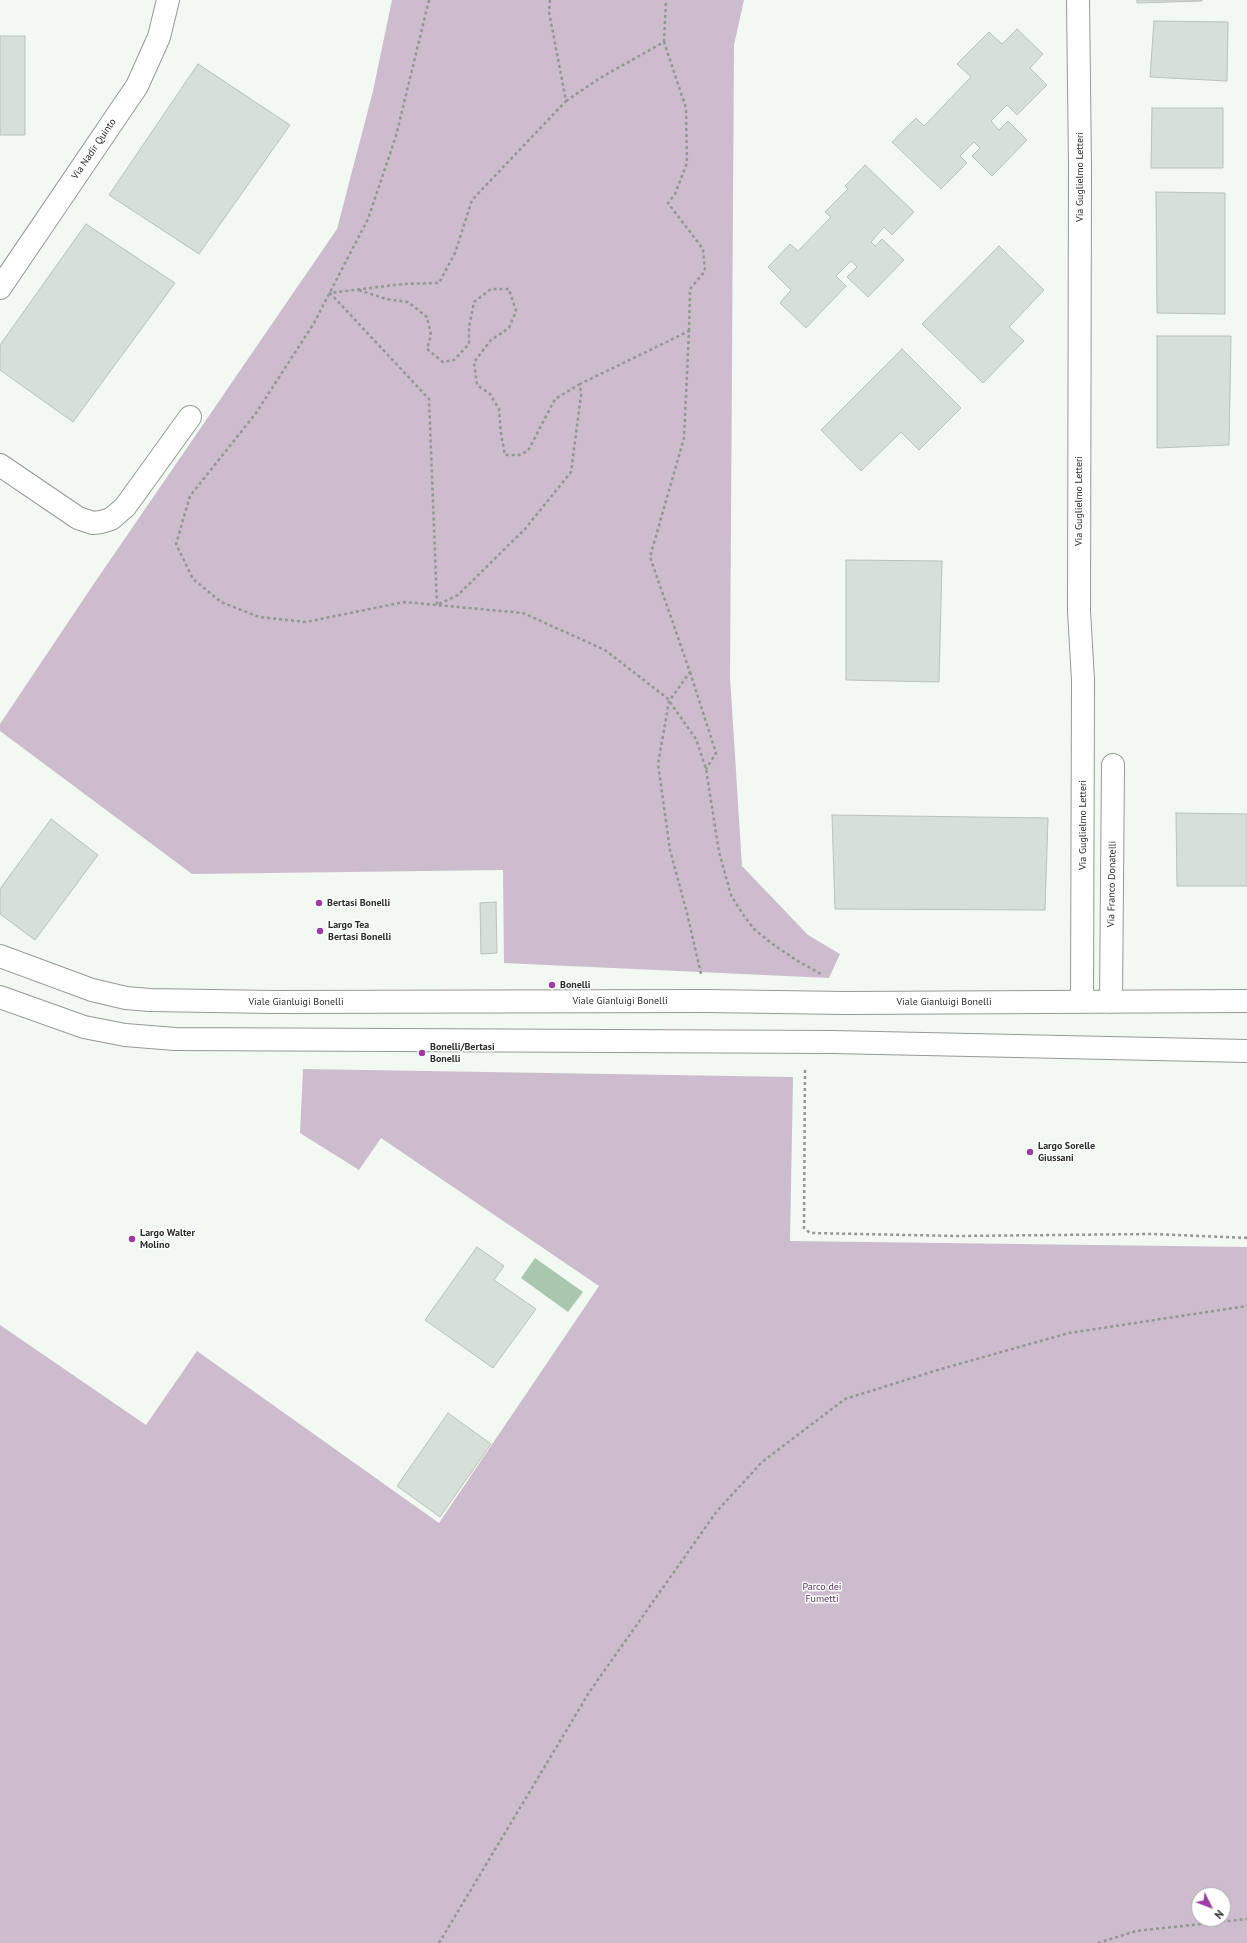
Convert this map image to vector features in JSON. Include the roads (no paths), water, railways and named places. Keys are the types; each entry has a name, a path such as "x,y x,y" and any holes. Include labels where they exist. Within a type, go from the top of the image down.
{"street":[{"name":"Via Nadir Quinto","path":"0,288 137,86 159,37 168,0"},
{"name":"Via Guglielmo Letteri","path":"1078,0 1080,161 1079,611 1083,680 1082,1002"},
{"path":"0,465 78,518 93,523 101,522 111,518 125,507 190,417"},
{"name":"Via Franco Donatelli","path":"1111,1002 1113,765"},
{"name":"Viale Gianluigi Bonelli","path":"0,956 92,990 126,998 150,1000 257,1002 707,1001 845,1003 1247,1001"},
{"path":"0,997 84,1027 125,1034 181,1039 832,1042 1247,1051"}],"place":[{"name":"Bertasi Bonelli","path":"319,903"},
{"name":"Largo Tea Bertasi Bonelli","path":"320,931"},
{"name":"Bonelli","path":"552,985"},
{"name":"Bonelli/Bertasi Bonelli","path":"422,1053"},
{"name":"Largo Sorelle Giussani","path":"1030,1152"},
{"name":"Largo Walter Molino","path":"132,1239"}],"park label":[{"name":"Parco dei Fumetti","path":"822,1592"}]}
